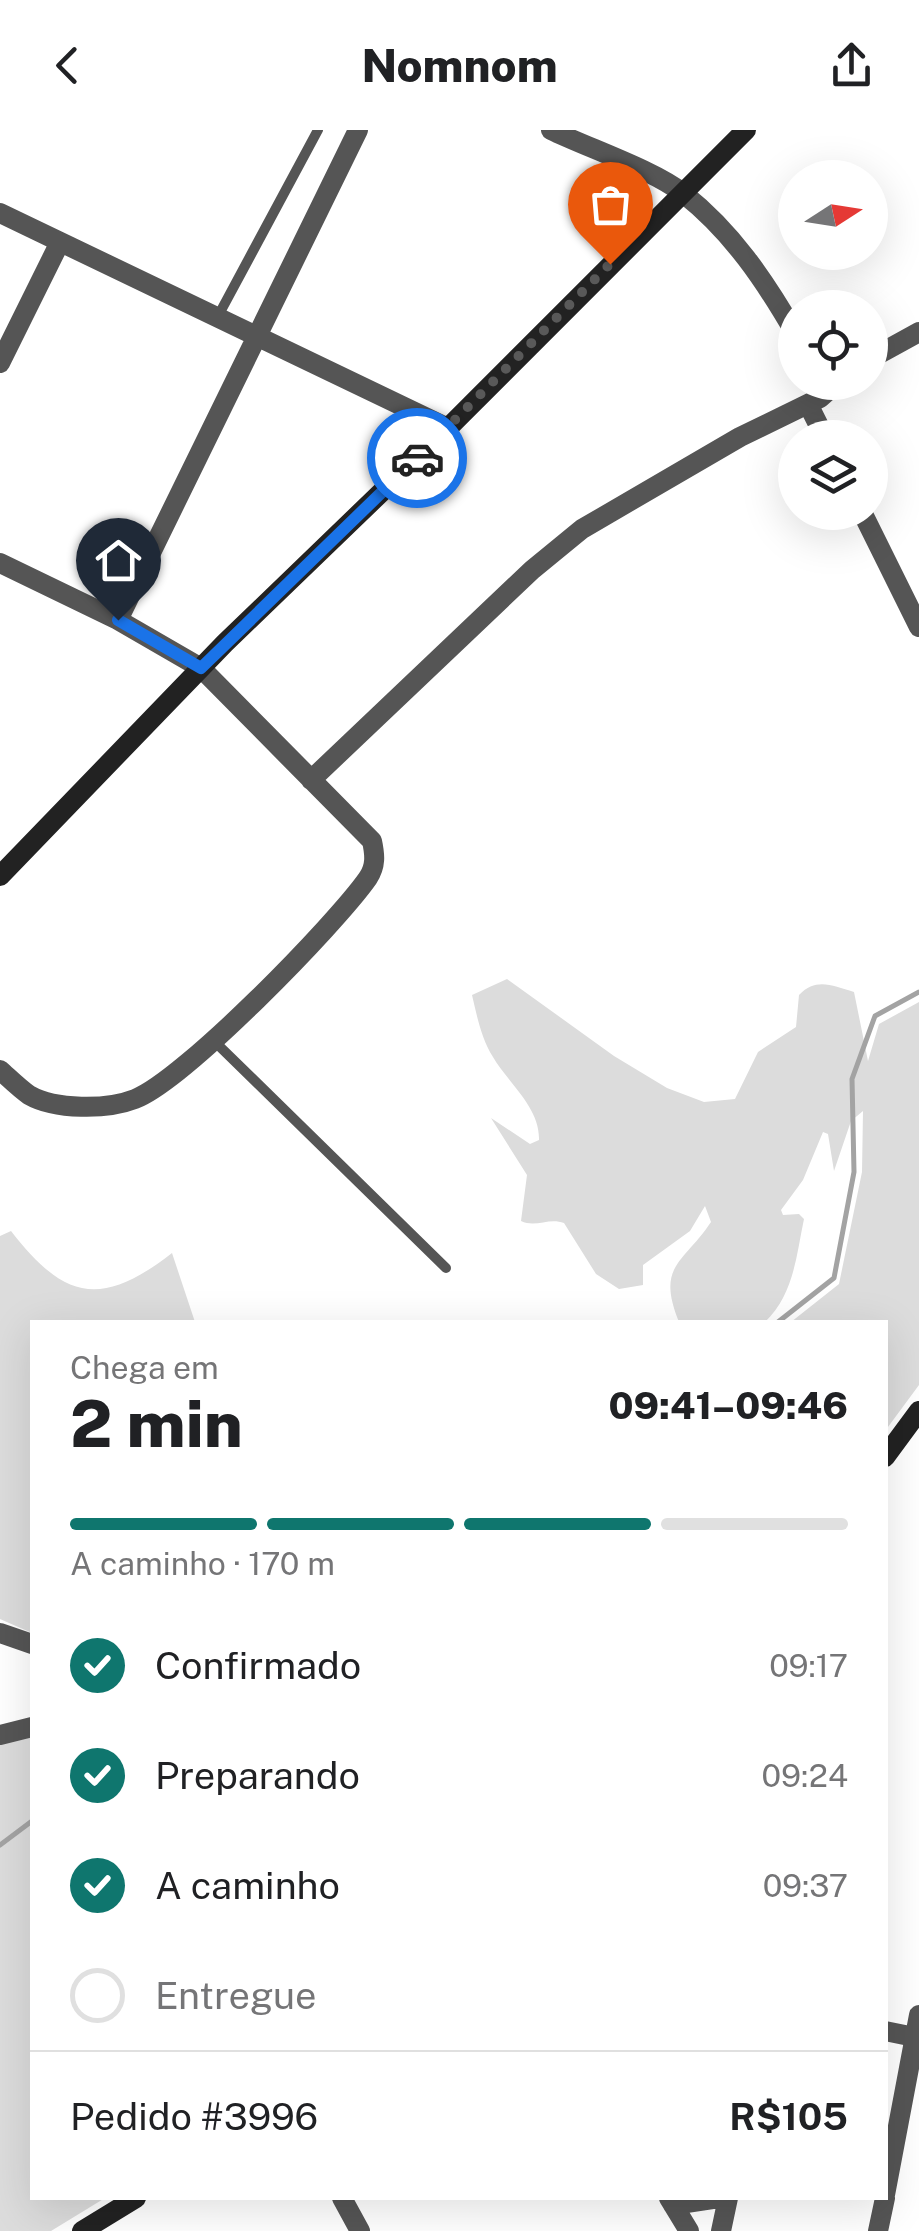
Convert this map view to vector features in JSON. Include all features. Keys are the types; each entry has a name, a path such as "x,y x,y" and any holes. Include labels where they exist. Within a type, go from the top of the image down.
{"street":[{"path":"118,620 358,130"},
{"path":"551,130 681,192 726,233 762,277 778,304"},
{"path":"0,876 201,668 746,130"},
{"path":"0,213 448,428"},
{"path":"0,363 60,242"},
{"path":"888,348 919,332"},
{"path":"311,780 532,570 582,529 805,400"},
{"path":"871,530 919,627"},
{"path":"0,563 118,620 201,668 372,841 376,858 370,875 212,1040 166,1082 133,1100 99,1106 69,1105 32,1096 0,1070"},
{"path":"888,1454 919,1411"},
{"path":"0,1633 30,1643"},
{"path":"0,1736 30,1728"},
{"path":"888,2181 919,2015"},
{"path":"888,2032 917,2038"},
{"path":"82,2231 133,2200"},
{"path":"343,2200 360,2231"},
{"path":"720,2231 728,2200"},
{"path":"878,2231 884,2200"},
{"path":"671,2201 688,2231"}],"lane":[{"path":"218,318 318,130"},
{"path":"212,1040 446,1268"}],"shaded area":[{"path":"507,979 614,1056 667,1088 704,1102 735,1099 758,1052 796,1027 799,995 812,986 825,984 854,992 868,1061 879,1024 919,1002 919,1385 888,1427 888,1320 794,1320 839,1284 862,1172 863,1111 851,1121 834,1171 828,1134 823,1132 803,1180 781,1210 783,1215 799,1214 804,1219 792,1274 775,1311 767,1320 678,1320 670,1288 672,1276 711,1222 705,1206 690,1231 643,1265 643,1285 619,1289 596,1274 564,1223 521,1221 527,1175 491,1118 530,1144 539,1140 538,1128 529,1106 489,1050 472,995"},
{"path":"11,1231 48,1271 66,1283 84,1288 103,1289 124,1283 172,1253 194,1320 30,1320 30,1632 0,1619 0,1236"},
{"path":"30,1719 30,1822 25,1825 30,1824 30,2200 102,2200 51,2231 0,2231 0,1731"}],"waterway":[{"path":"781,1320 834,1278 854,1172 852,1079 875,1016 919,992"},
{"path":"0,1845 30,1822"}],"way so far":[{"path":"417,458 610,264"}],"route":[{"path":"118,620 201,668 417,458"}]}
